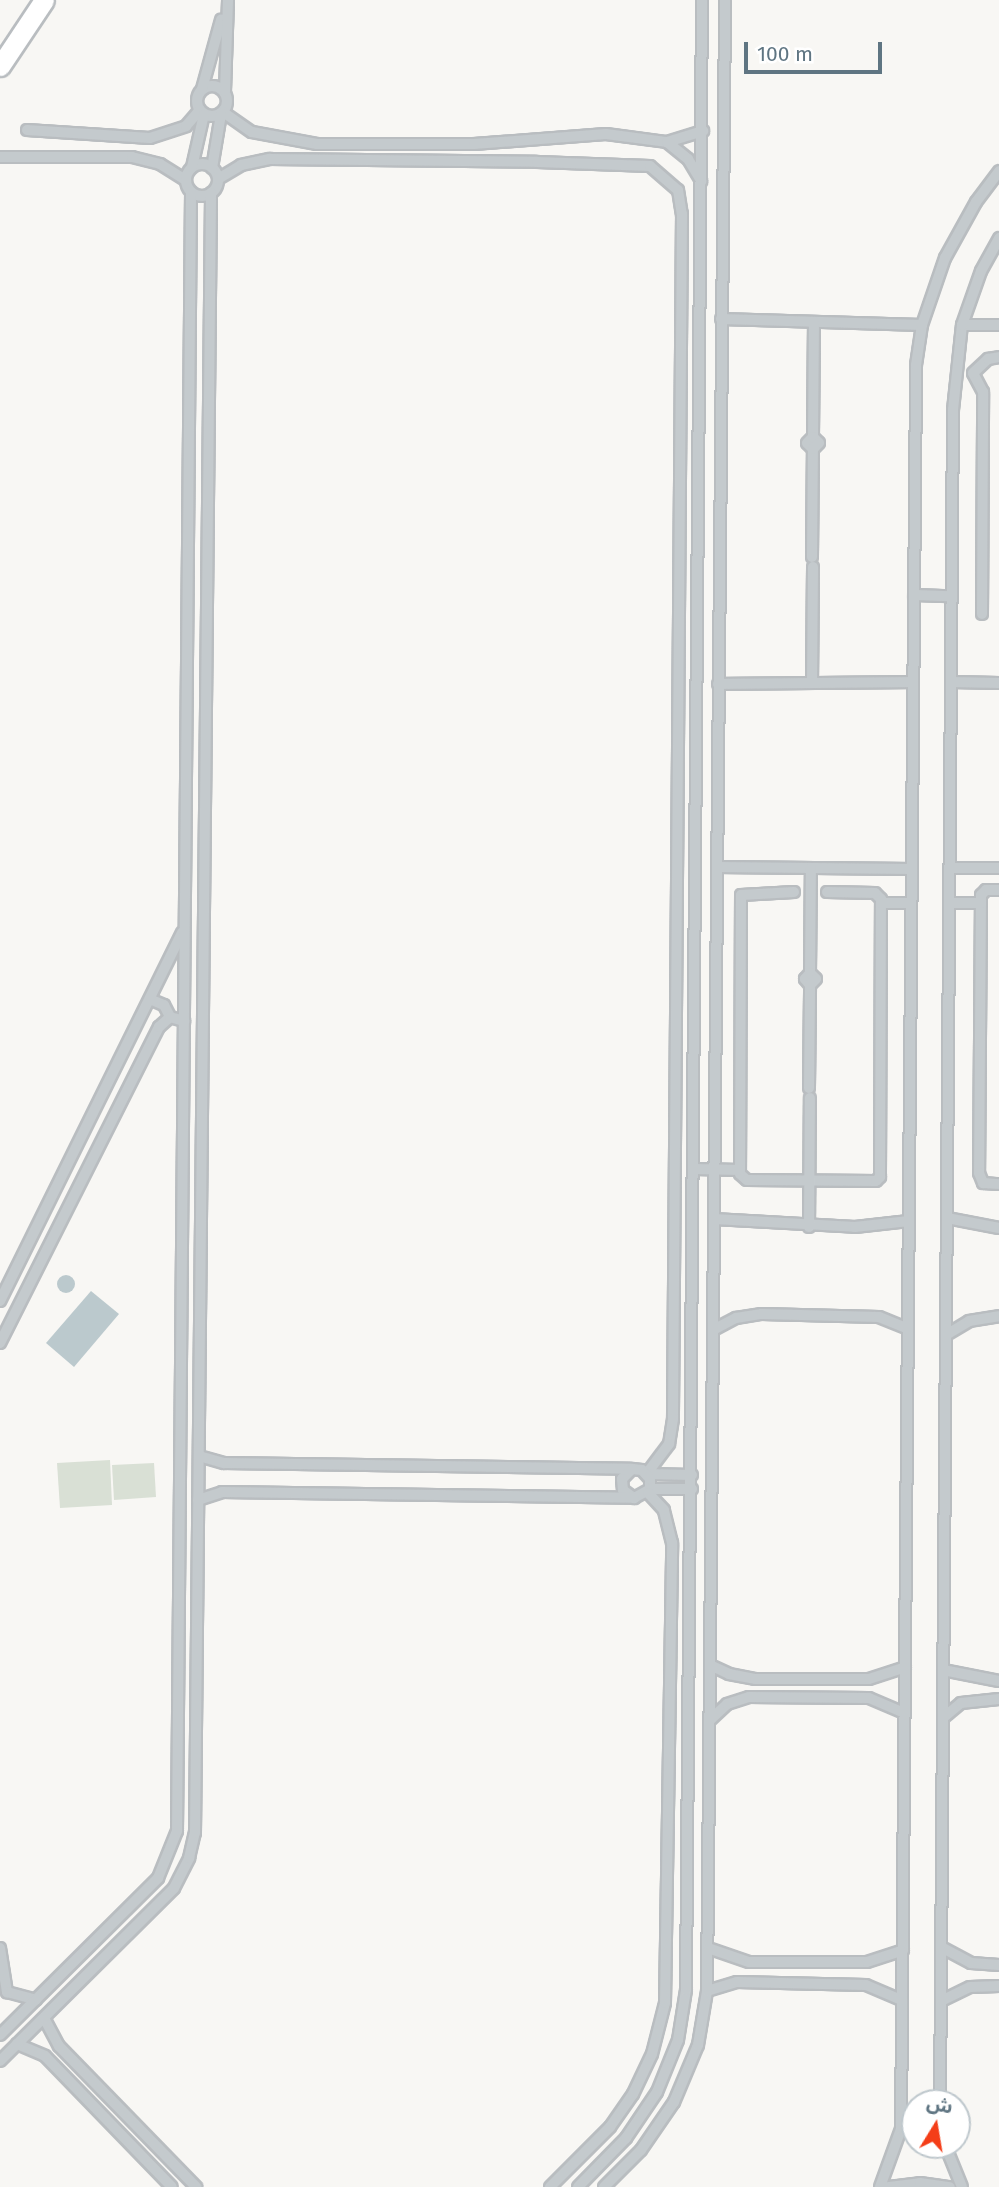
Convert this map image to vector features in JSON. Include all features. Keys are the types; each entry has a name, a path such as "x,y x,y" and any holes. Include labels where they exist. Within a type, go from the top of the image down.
{"highway":[{"path":"0,65 44,0"}],"street":[{"path":"186,180 192,167 202,112 197,98 202,89 226,0"},
{"path":"218,179 212,168 222,113 228,102 225,91 226,0"},
{"path":"578,2187 626,2138 657,2092 684,2012 695,1170 702,0"},
{"path":"604,2187 641,2150 674,2102 698,2045 707,1991 721,319 726,212 725,0"},
{"path":"202,89 214,85 225,91"},
{"path":"27,130 150,138 186,126 202,112 222,113 252,132 317,144 474,144 606,134 667,142 703,131"},
{"path":"667,142 688,159 702,183"},
{"path":"0,157 132,157 160,164 186,180 191,192 177,1821 171,1854 159,1878 0,2035"},
{"path":"0,2061 174,1888 189,1858 195,1822 211,193 218,179 241,165 270,159 650,166 671,179 678,190 682,214 673,1421 664,1455 647,1474 649,1491 669,1520 672,1543 666,2003 652,2053 633,2094 610,2127 550,2187"},
{"path":"192,167 202,164 212,168"},
{"path":"880,2187 901,2129 916,365 922,325 945,257 999,171"},
{"path":"191,192 211,193"},
{"path":"940,2089 953,410 962,325 981,271 999,238"},
{"path":"721,319 922,325"},
{"path":"812,683 814,322"},
{"path":"962,325 999,325"},
{"path":"699,334 721,335"},
{"path":"982,614 983,391 973,373 988,359 999,357"},
{"path":"914,595 951,596"},
{"path":"718,684 913,682"},
{"path":"951,682 999,682"},
{"path":"186,740 205,740"},
{"path":"697,768 718,768"},
{"path":"717,867 912,869"},
{"path":"809,1227 811,868"},
{"path":"949,868 999,868"},
{"path":"999,890 984,891 981,903 979,1178 983,1183 999,1184"},
{"path":"794,892 741,895 740,1170 747,1180 879,1179 881,904 878,894 827,892"},
{"path":"881,904 911,903"},
{"path":"949,903 981,903"},
{"path":"0,1301 152,1000 185,920"},
{"path":"152,1000 164,1005 170,1017 184,1021"},
{"path":"0,1343 159,1027 170,1017"},
{"path":"695,1170 740,1170"},
{"path":"947,1218 999,1228"},
{"path":"714,1219 809,1227 886,1227 909,1221"},
{"path":"182,1290 200,1290"},
{"path":"713,1330 736,1318 762,1314 872,1316 908,1329"},
{"path":"946,1335 969,1321 999,1316"},
{"path":"199,1456 224,1463 632,1469 647,1474 692,1475"},
{"path":"632,1469 621,1485 634,1499"},
{"path":"198,1500 222,1492 634,1499 649,1491 692,1489"},
{"path":"710,1665 750,1679 869,1679 905,1667"},
{"path":"943,1670 999,1681"},
{"path":"710,1720 727,1704 749,1697 869,1698 905,1713"},
{"path":"943,1718 961,1703 999,1699"},
{"path":"177,1821 195,1822"},
{"path":"941,1947 971,1962 999,1965"},
{"path":"0,1948 7,1992 36,2000"},
{"path":"708,1948 737,1961 775,1962 867,1962 903,1950"},
{"path":"707,1991 737,1982 866,1985 902,2000"},
{"path":"941,2001 960,1989 999,1986"},
{"path":"44,2018 58,2046 196,2187"},
{"path":"17,2044 45,2056 172,2187"},
{"path":"951,2159 962,2187"},
{"path":"889,2187 920,2183 950,2187"}],"shaded area":[{"path":"62,1275 70,1275 75,1284 73,1291 62,1293 57,1288 57,1280"},
{"path":"91,1291 119,1314 74,1367 46,1343"},
{"path":"110,1460 112,1505 60,1508 57,1463"},
{"path":"154,1463 156,1497 114,1500 112,1465"}]}
